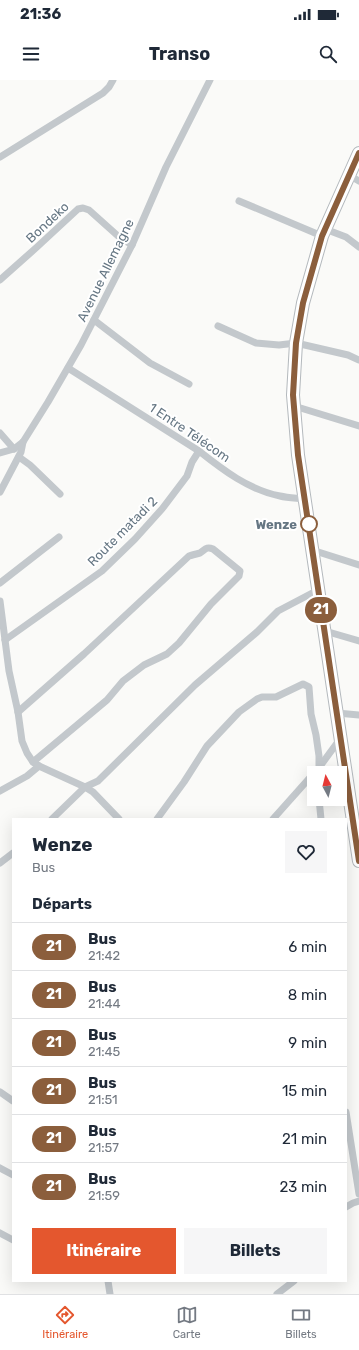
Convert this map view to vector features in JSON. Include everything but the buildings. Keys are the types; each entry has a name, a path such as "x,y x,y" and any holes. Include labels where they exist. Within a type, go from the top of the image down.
{"highway":[{"path":"359,153 354,178 324,232 303,303 296,343 294,406 298,455 340,739 354,795 359,860"}],"street":[{"path":"0,157 102,93 109,87 113,80"},
{"name":"Avenue Allemagne","path":"0,453 14,449 23,442 68,368 132,245 166,167 210,80"},
{"path":"238,201 324,232 346,237 359,246"},
{"name":"Bondeko","path":"0,280 78,208 89,210 118,236 132,245"},
{"path":"94,320 150,363 189,384"},
{"path":"218,326 256,343 278,345 296,343 348,355 359,360"},
{"name":"1 Entre Télécom","path":"68,368 199,451 216,464 251,486 280,496 305,499"},
{"path":"294,406 359,426"},
{"path":"0,433 14,449"},
{"path":"0,492 19,457 23,442"},
{"name":"Route matadi 2","path":"6,640 102,571 135,539 162,509 187,476 192,462 199,451"},
{"path":"19,457 30,465 60,494"},
{"path":"0,583 59,537"},
{"path":"0,791 27,776 36,764 107,700 123,680 144,665 167,654 179,643 211,604 239,576 240,571 213,549 206,548 199,553 189,556 84,654 18,712"},
{"path":"312,550 359,565"},
{"path":"53,818 85,787 98,781 195,685 257,632 278,611 318,590"},
{"path":"0,601 6,640 3,653 9,671 18,712 22,741 27,753 36,764 93,792 118,818"},
{"path":"325,631 359,642"},
{"path":"158,818 208,746 239,712 257,699 276,696 303,684 309,687 311,714 317,742 316,766"},
{"path":"337,713 359,715"},
{"path":"320,766 340,739"},
{"path":"274,818 307,782"},
{"path":"320,806 321,818"},
{"path":"0,863 12,853"},
{"path":"0,1092 12,1100"},
{"path":"347,1118 359,1194"},
{"path":"0,1168 12,1174"},
{"path":"347,1206 359,1201"},
{"path":"0,1233 12,1239"},
{"path":"108,1282 110,1294"},
{"path":"277,1294 293,1282"}],"bus line":[{"name":"21","path":"359,153 322,236 303,303 296,343 293,395 298,455 359,861"}],"place":[{"name":"Wenze","path":"309,524"}]}
